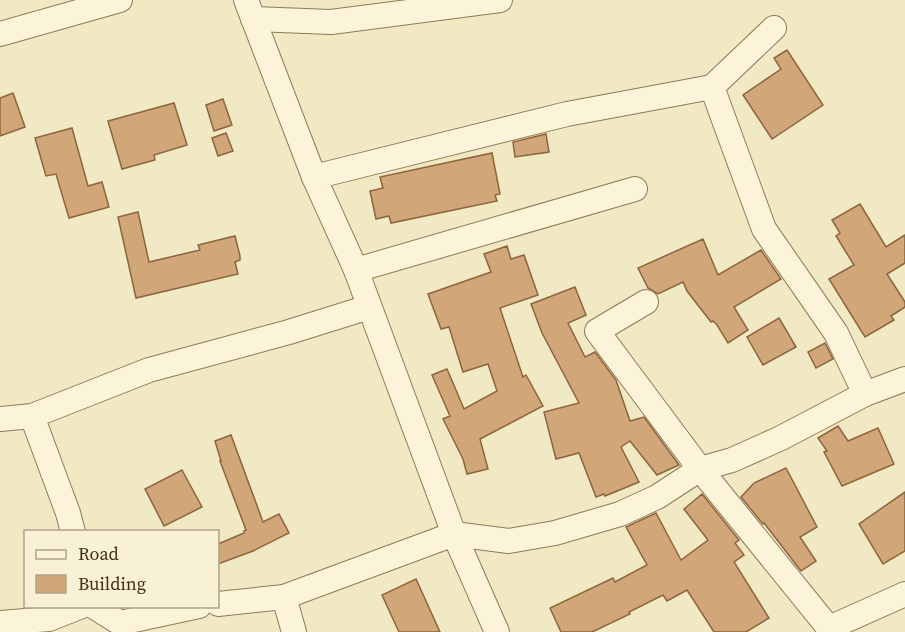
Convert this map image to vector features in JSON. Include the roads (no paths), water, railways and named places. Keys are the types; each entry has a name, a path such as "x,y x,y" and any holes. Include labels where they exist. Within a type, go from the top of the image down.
{"street":[{"path":"0,34 120,0"},
{"path":"497,632 454,534 356,270 314,177 249,10 331,22 500,0"},
{"path":"314,177 567,114 712,87 774,28"},
{"path":"712,87 764,229 836,333 865,394"},
{"path":"356,270 635,189"},
{"path":"646,302 597,331 700,469 830,630 905,594"},
{"path":"0,418 32,417 148,370 289,332 369,307"},
{"path":"219,604 284,597 454,534 509,541 555,533 620,514 657,496 700,469 732,460 781,438 865,394 905,379"},
{"path":"32,417 73,530"},
{"path":"284,597 294,632"},
{"path":"0,623 49,619 77,608"},
{"path":"91,608 97,632"},
{"path":"94,608 120,623 191,608"}]}
